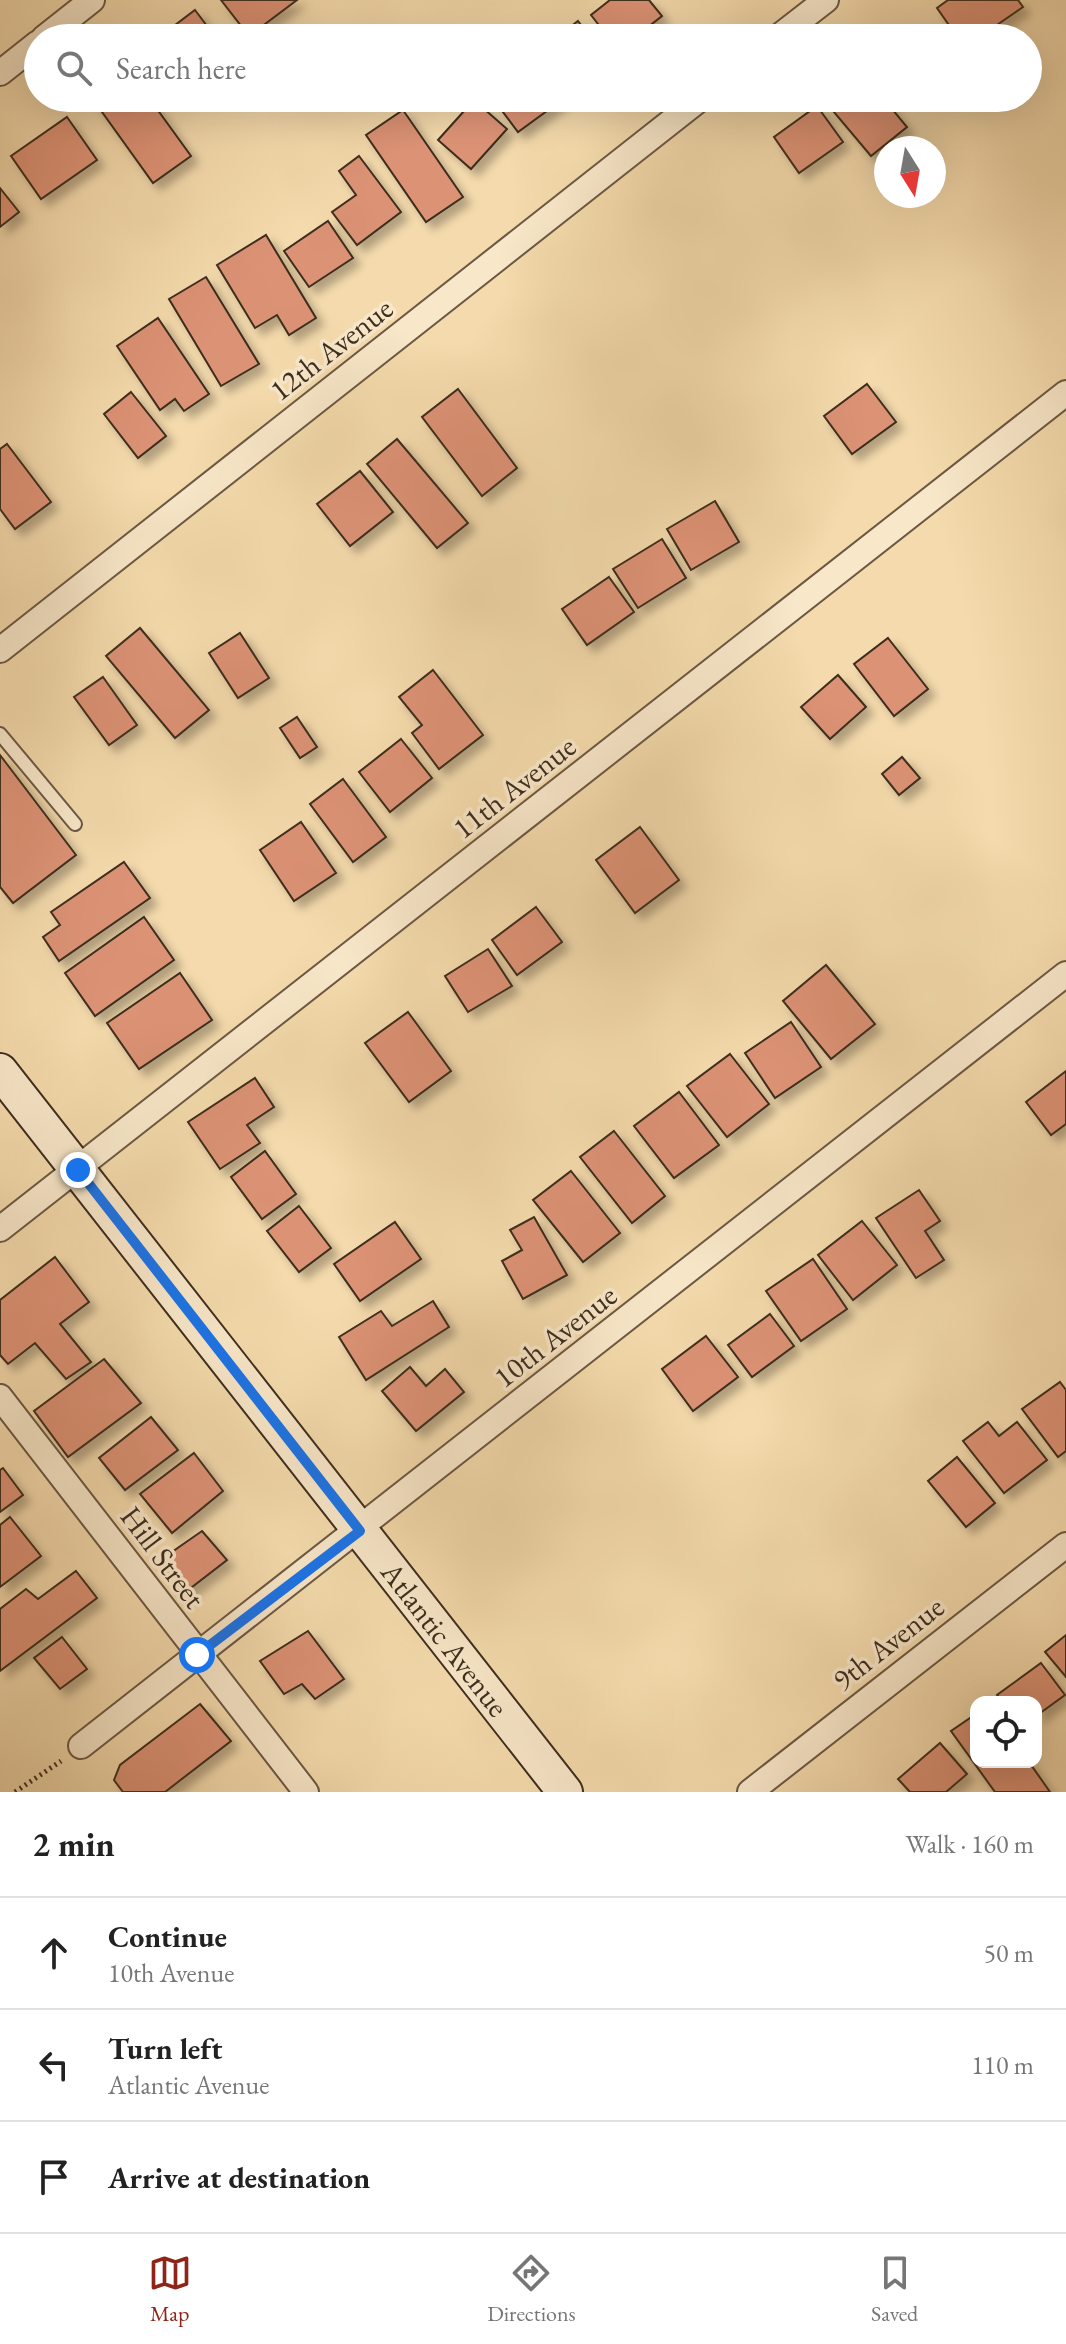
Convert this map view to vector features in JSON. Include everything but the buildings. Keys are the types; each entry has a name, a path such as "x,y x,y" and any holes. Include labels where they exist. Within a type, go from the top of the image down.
{"main road":[{"name":"Atlantic Avenue","path":"0,1071 565,1792"}],"street":[{"path":"62,24 92,0"},
{"path":"795,24 826,0"},
{"path":"0,73 24,54"},
{"name":"12th Avenue","path":"0,650 683,112"},
{"name":"11th Avenue","path":"0,1229 1066,393"},
{"name":"10th Avenue","path":"81,1746 360,1531 1066,974"},
{"name":"Hill Street","path":"0,1397 306,1792"},
{"name":"9th Avenue","path":"750,1792 1066,1545"}],"lane":[{"path":"0,734 75,824"}],"path":[{"path":"15,1792 81,1746"}],"route":[{"path":"78,1170 360,1531 197,1655"}]}
